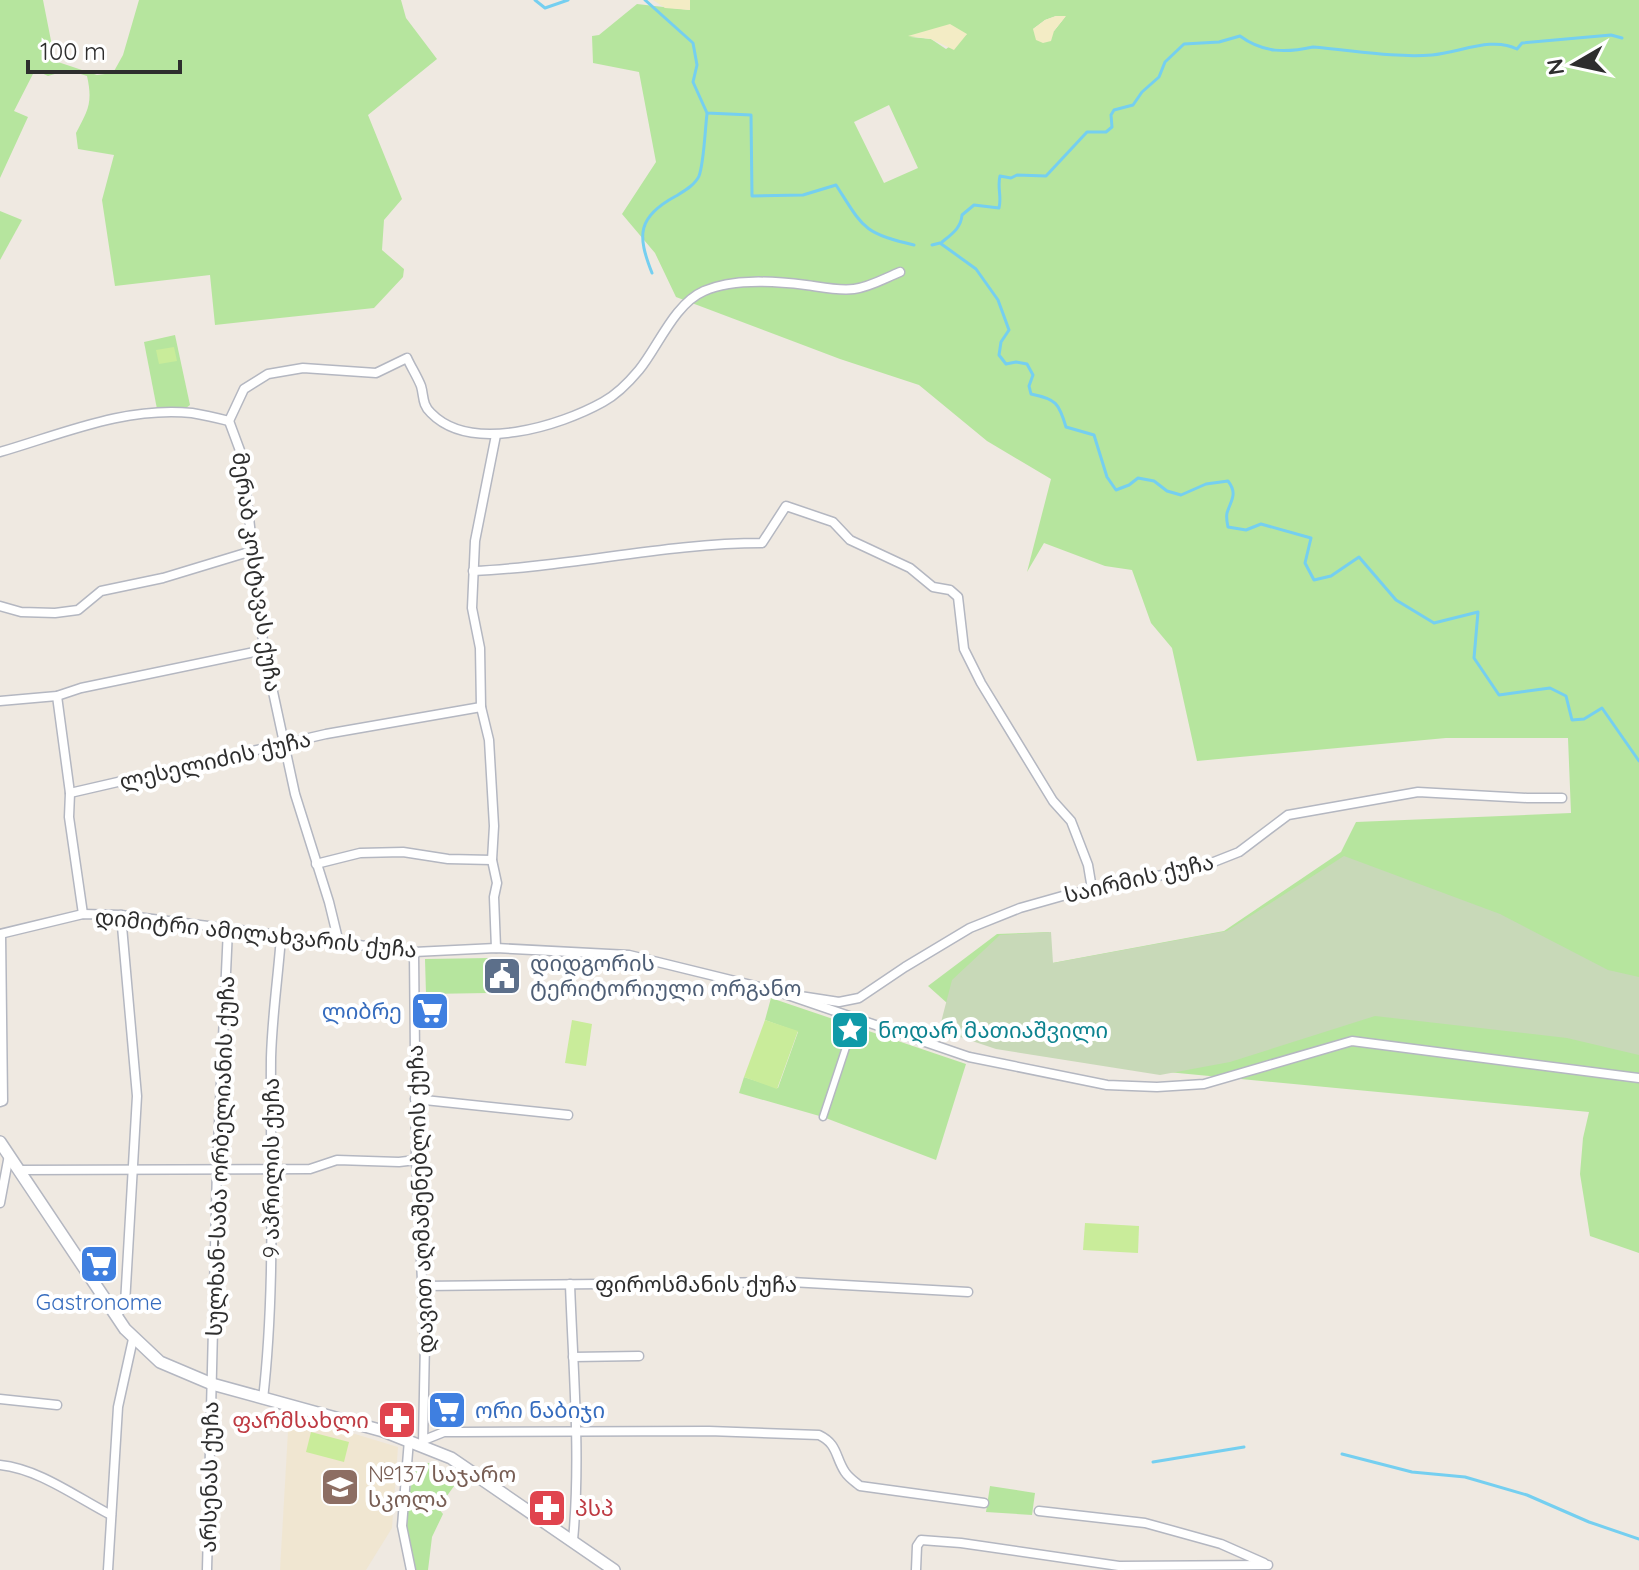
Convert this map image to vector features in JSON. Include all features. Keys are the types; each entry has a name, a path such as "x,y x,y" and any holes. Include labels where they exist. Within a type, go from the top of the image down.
{"main road":[{"path":"0,1142 116,1316 133,1339 160,1362 212,1384 423,1442 483,1477 614,1570"}],"street":[{"name":"მერაბ კოსტავას ქუჩა","path":"339,943 295,794 264,650 242,456 229,421 244,389 268,374 303,368 376,373 407,358 421,386 424,404 432,415 453,427 476,433 496,435 522,432 603,402 641,368 659,338 702,291 727,284 752,283 854,289 900,272"},
{"path":"0,452 121,416 193,413 229,421"},
{"path":"496,435 475,541 472,608 480,648 481,707 489,740 494,826 492,860 497,883 494,897 496,948"},
{"path":"473,571 531,568 685,548 762,543 786,506 833,522 850,540 910,568 933,587 950,590 958,597 964,649 981,683 1053,801 1071,821 1088,865 1092,889"},
{"path":"0,606 21,612 78,610 101,591 163,578 252,551"},
{"path":"0,701 57,696 81,688 264,650"},
{"path":"57,696 70,793 69,817 83,914"},
{"name":"ლესელიძის ქუჩა","path":"70,793 326,734 481,707"},
{"name":"საირმის ქუჩა","path":"776,991 839,1002 851,1001 970,928 1020,908 1092,889 1201,867 1239,852 1288,815 1418,792 1562,798"},
{"path":"316,864 360,853 403,852 448,859 492,860"},
{"name":"დიმიტრი ამილახვარის ქუჩა","path":"0,934 83,914 121,915 414,952 496,948 629,955 776,991 969,1057 1107,1085 1157,1087 1204,1084 1352,1041 1639,1078"},
{"path":"116,1316 125,1304 137,1096 121,915"},
{"name":"სულხან-საბა ორბელიანის ქუჩა","path":"212,1384 217,1168 228,929"},
{"path":"0,934 3,1101 0,1102"},
{"name":"9 აპრილის ქუჩა","path":"263,1399 270,1340 271,1055 281,937"},
{"name":"დავით აღმაშენებლის ქუჩა","path":"414,952 416,1160 424,1286 423,1442"},
{"path":"823,1117 855,1020"},
{"path":"415,1099 568,1115"},
{"path":"0,1203 9,1155"},
{"path":"19,1170 272,1170 310,1169 337,1160 416,1160"},
{"name":"ფიროსმანის ქუჩა","path":"424,1286 791,1282 968,1292"},
{"path":"570,1284 576,1431 573,1540"},
{"path":"108,1570 118,1407 133,1339"},
{"path":"573,1357 639,1356"},
{"name":"არსენას ქუჩა","path":"207,1570 212,1384"},
{"path":"0,1399 57,1405"},
{"path":"423,1442 444,1432 819,1435 830,1440 847,1475 860,1486 984,1503"},
{"path":"409,1440 402,1526 411,1570"},
{"path":"0,1465 18,1467 39,1476 111,1515"},
{"path":"1039,1511 1145,1523 1221,1544 1268,1567"},
{"path":"916,1569 917,1546 921,1540 961,1543 1118,1568 1268,1567"}],"shaded area":[{"name":"№137 საჯარო სკოლა","path":"289,1414 398,1447 392,1528 366,1570 280,1570"}],"green space":[{"path":"0,0 43,0 55,61 97,75 113,73 123,55 139,0 401,0 406,18 437,59 368,115 402,199 384,220 382,250 404,269 403,277 374,308 215,325 210,275 115,286 102,200 114,155 78,149 76,133 89,100 87,76 68,70 48,76 35,70 14,111 28,117 0,178"},
{"path":"690,0 1639,0 1639,1253 1590,1236 1580,1174 1589,1112 1136,1069 994,1045 928,986 997,934 1049,932 1052,963 1224,931 1341,852 1356,822 1571,813 1568,738 1446,738 1197,761 1172,648 1151,623 1132,570 1105,566 1044,543 1027,572 1051,479 987,441 919,385 840,359 676,297 655,253 622,214 656,162 639,72 593,63 592,36 599,35 637,4 690,10","holes":["1056,16 1065,17 1054,31 1033,29","967,34 946,49 931,39 911,37","889,105 918,168 884,183 854,122"]},
{"path":"0,211 22,220 0,260"},
{"path":"175,335 190,405 186,408 157,409 144,342"},
{"path":"174,347 177,361 159,364 156,350"},
{"path":"1344,856 1500,914 1608,970 1639,977 1639,1055 1567,1038 1375,1016 1230,1062 1160,1075 996,1049 939,1030 952,980 1000,935 1051,932 1053,963 1227,931"},
{"path":"489,958 489,993 426,994 425,959"},
{"path":"771,998 966,1064 936,1160 823,1117 739,1093 744,1077 778,1088 798,1032 765,1020"},
{"path":"572,1020 592,1024 586,1066 565,1063"},
{"path":"765,1020 798,1031 777,1089 744,1077"},
{"path":"1085,1223 1139,1226 1138,1253 1083,1250"},
{"path":"311,1432 349,1442 344,1462 306,1452"},
{"path":"416,1463 431,1463 460,1478 438,1508 443,1514 432,1537 428,1570 414,1570 406,1526 413,1466"},
{"path":"990,1486 1035,1493 1032,1515 986,1512"}],"sand":[{"path":"653,0 690,0 690,10 665,8"},
{"path":"1056,16 1066,16 1054,31 1051,41 1043,43 1036,40 1033,29"},
{"path":"950,24 967,34 954,50 931,39 908,36"}],"waterway":[{"path":"535,0 545,8 568,0"},
{"path":"645,0 693,43 697,65 693,82 707,113 751,115 752,196 803,195 836,185 866,227 884,237 914,245"},
{"path":"942,242 958,227 962,215 974,205 999,208 1000,176 1046,176 1087,132 1106,132 1112,127 1114,110 1133,105 1159,77 1165,62 1184,44 1219,42 1240,36 1266,49 1313,47 1417,56 1497,44 1517,49 1522,43 1611,35 1622,38"},
{"path":"652,273 644,248 644,228 654,212 689,188 699,176 707,114"},
{"path":"932,245 940,243 976,269 998,300 1009,330 1001,342 999,355 1006,364 1027,364 1033,375 1029,386 1031,394 1055,403 1066,427 1094,435 1107,477 1116,490 1138,478 1154,481 1167,491 1181,495 1206,484 1228,481 1233,493 1227,515 1228,527 1246,530 1261,524 1311,538 1305,563 1314,580 1331,576 1359,557 1396,600 1434,623 1478,612 1474,658 1499,695 1550,688 1566,696 1572,720 1584,719 1602,708 1639,761"},
{"path":"1153,1462 1244,1447"},
{"path":"1342,1454 1412,1472 1465,1477 1527,1495 1589,1522 1639,1539"}],"place":[{"name":"დიდგორის ტერიტორიული ორგანო","path":"502,976"},
{"name":"ლიბრე","path":"430,1011"},
{"name":"ნოდარ მათიაშვილი","path":"850,1030"},
{"name":"Gastronome","path":"99,1264"},
{"name":"ორი ნაბიჯი","path":"447,1410"},
{"name":"ფარმსახლი","path":"397,1420"},
{"name":"№137 საჯარო სკოლა","path":"340,1487"},
{"name":"პსპ","path":"547,1508"}]}
